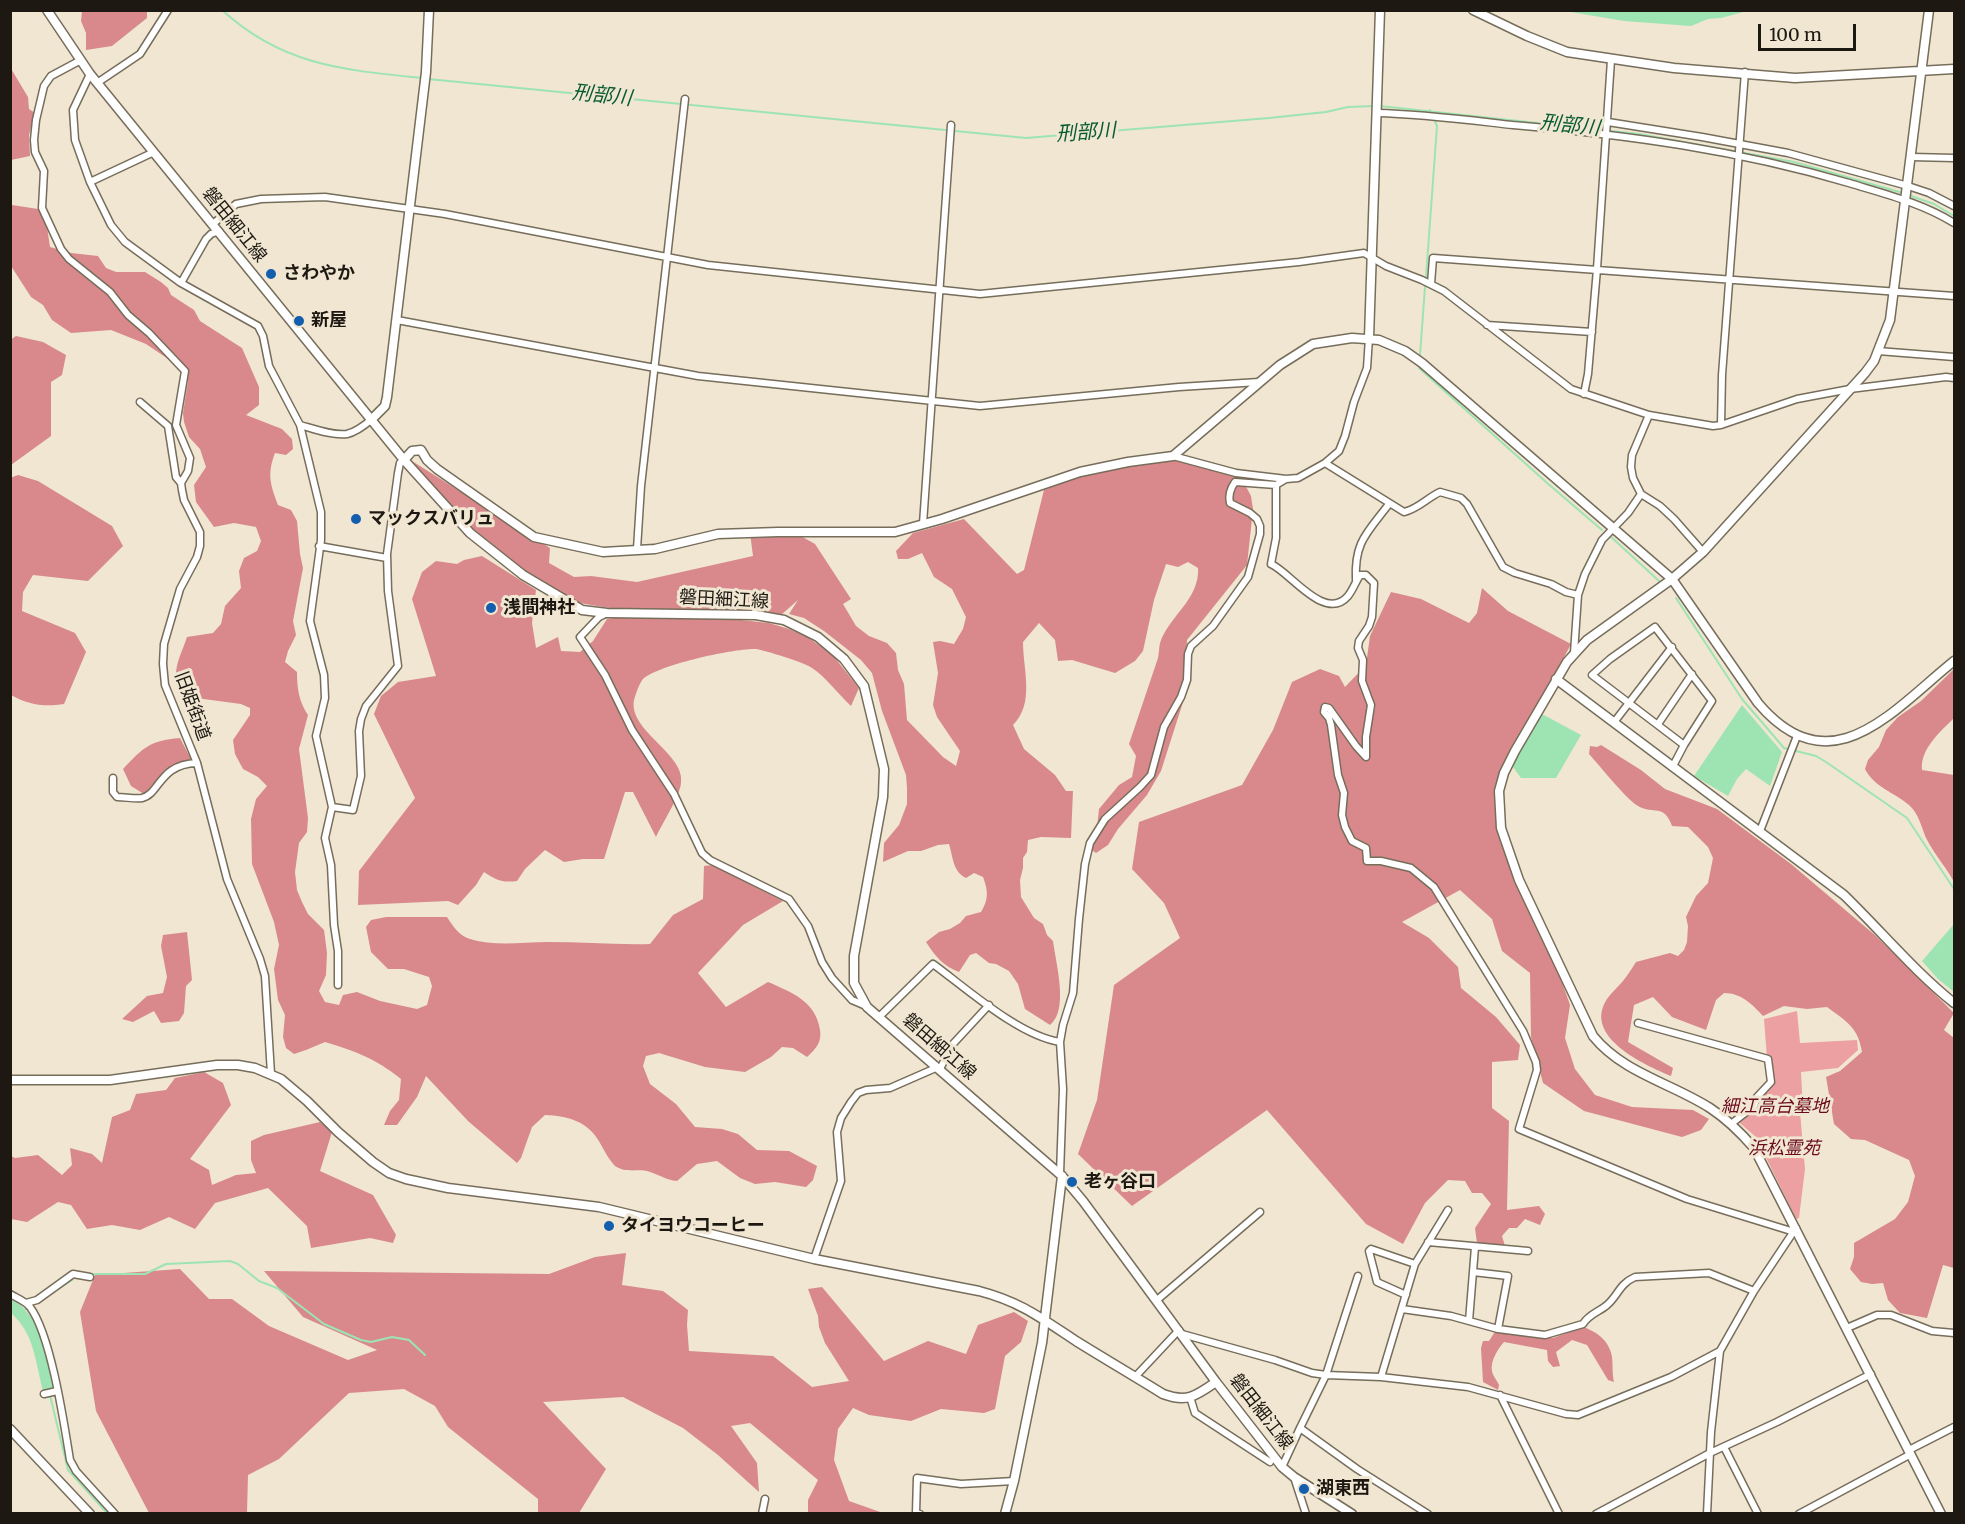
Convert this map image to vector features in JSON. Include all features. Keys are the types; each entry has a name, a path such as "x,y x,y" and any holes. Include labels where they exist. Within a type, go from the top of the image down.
{"street":[{"name":"磐田細江線","path":"47,10 90,74 404,460 470,533 523,575 582,610 607,613 756,615 784,620 818,637 844,659 864,686 884,769 883,797 854,956 854,983 867,1007 1061,1175 1083,1201 1216,1382 1282,1467 1352,1514"},
{"path":"97,82 140,54 168,10"},
{"path":"300,425 315,430 347,434 360,428 385,406 426,72 429,10"},
{"path":"332,807 353,810 361,776 359,731 361,718 366,706 398,666 388,591 387,558 394,490 400,463 412,451 421,450 430,464 534,537 603,552 655,549 718,534 778,531 895,532 952,516 1080,472 1173,456 1236,473 1286,479 1298,478 1325,463 1339,451 1346,436 1354,402 1367,368 1373,258 1380,10"},
{"path":"1473,10 1490,14 1555,48 1586,56 1674,68 1795,78 1954,69"},
{"path":"1929,10 1890,320 1878,351 1865,373 1703,552 1672,579 1587,640 1574,653 1515,751 1504,773 1499,791 1501,828 1519,880 1593,1036 1601,1047 1628,1067 1709,1107 1731,1124 1754,1149 1941,1514"},
{"path":"81,60 51,76 44,86 41,97 34,140 35,152 44,171 42,208 61,249 69,259 110,292 128,315 186,371 176,425 190,458 188,471 181,483"},
{"path":"1584,394 1592,332 1611,60"},
{"path":"1721,425 1722,375 1744,72"},
{"path":"90,74 73,110 75,140 90,182 111,225 126,242 181,283 258,326 263,336 269,366 300,425 321,512 320,546 310,621 324,675 325,698 316,736 332,807 325,838 330,865 339,985"},
{"path":"637,549 641,486 684,99"},
{"path":"1377,108 1433,117 1607,133 1739,155 1820,174 1906,199 1954,223"},
{"path":"1608,122 1788,153 1929,193 1954,206"},
{"path":"923,524 951,124"},
{"path":"90,182 154,152"},
{"path":"1911,157 1954,158"},
{"path":"181,283 206,239 236,204 261,199 326,197 410,210 419,209 708,265 980,294 1288,263 1364,253 1386,266 1444,291 1571,389 1649,415 1713,426 1797,399 1850,389 1946,377 1954,378"},
{"path":"1431,284 1433,258 1954,296"},
{"path":"397,320 698,376 980,406 1011,405 1179,387 1260,382"},
{"path":"1486,325 1592,332"},
{"path":"1173,456 1280,364 1313,344 1352,338 1369,338 1391,343 1422,363 1672,579 1758,704 1775,722 1797,736 1824,741 1861,734 1883,721 1954,661"},
{"path":"1878,351 1954,357"},
{"name":"旧姫街道","path":"140,402 168,426 176,477 181,483 184,500 200,532 197,557 180,589 164,644 165,686 197,763 227,879 265,976 271,1074"},
{"path":"1649,415 1636,445 1631,467 1641,494 1660,506 1674,519 1703,552"},
{"path":"1325,463 1404,512 1416,508 1440,492 1461,498 1467,504 1503,567 1578,595"},
{"path":"1005,1514 1014,1481 1045,1320 1061,1175 1063,1089 1060,1042 1073,993 1079,919 1090,843 1105,819 1151,775 1164,728 1181,697 1187,680 1188,654 1191,646 1212,626 1248,577 1260,534 1260,526 1257,519 1250,513 1230,503 1228,497 1231,488 1235,482 1276,484 1286,479"},
{"path":"1276,484 1276,538 1271,564 1282,570 1314,599 1324,602 1339,603 1347,596 1360,575 1366,574 1374,582 1372,617 1359,641 1358,648 1363,660 1362,681 1371,705 1366,737 1366,757 1329,708 1325,707 1324,712 1331,725 1338,775 1344,794 1342,815 1345,827 1352,841 1366,848 1367,861 1381,861 1411,867 1434,887 1523,1031 1536,1062 1536,1070 1519,1129 1687,1199 1791,1231 1796,1228"},
{"path":"1574,653 1578,595 1585,574 1602,540 1628,513 1641,494"},
{"path":"1356,580 1356,556 1360,542 1389,504"},
{"path":"320,546 387,558"},
{"path":"607,613 598,617 580,637 605,675 632,730 674,794 702,854 789,899 808,926 822,962 832,978 852,1000 867,1007"},
{"path":"1673,766 1712,701 1655,627 1610,659 1592,675 1684,745"},
{"path":"1615,722 1672,647"},
{"path":"1658,724 1692,674"},
{"path":"1557,679 1844,895 1912,966 1954,1003"},
{"path":"1760,831 1797,736"},
{"path":"113,778 113,792 117,797 142,798 149,794 164,774 184,763 197,763"},
{"path":"879,1017 933,964 1012,1022 1040,1036 1060,1042"},
{"path":"814,1259 841,1181 837,1132 851,1102 858,1093 890,1088 939,1068 952,1045 989,1005"},
{"path":"1638,1023 1768,1059 1771,1082 1757,1096 1754,1106 1731,1124"},
{"path":"10,1080 110,1080 217,1065 238,1065 281,1079 373,1162 389,1173 405,1179 448,1188 599,1207 814,1259 1001,1297 1024,1307 1135,1377 1177,1399 1190,1397 1216,1382"},
{"path":"1380,1377 1415,1264 1448,1210"},
{"path":"1157,1300 1260,1212"},
{"path":"1707,1514 1710,1453 1720,1351 1754,1291 1796,1228"},
{"path":"1428,1242 1528,1251"},
{"path":"1469,1321 1475,1246"},
{"path":"1406,1295 1377,1282 1369,1251 1371,1249 1415,1264"},
{"path":"1473,1272 1508,1276 1498,1329"},
{"path":"1402,1309 1451,1316 1498,1329 1545,1335 1583,1324 1586,1318 1608,1305 1626,1281 1635,1277 1709,1273 1754,1291"},
{"path":"28,1306 73,1274 90,1277"},
{"path":"1282,1467 1326,1375 1358,1276"},
{"path":"10,1294 28,1306 44,1339 70,1460 76,1471 115,1514"},
{"path":"1847,1328 1877,1315 1891,1315 1932,1331 1954,1333"},
{"path":"1135,1377 1180,1332 1312,1373 1380,1377 1468,1387 1566,1414 1578,1415 1671,1377 1720,1351"},
{"path":"1596,1514 1710,1453 1871,1374"},
{"path":"44,1394 57,1392"},
{"path":"1500,1395 1559,1514"},
{"path":"1190,1397 1195,1413 1270,1462"},
{"path":"1300,1428 1428,1514"},
{"path":"1799,1514 1954,1428"},
{"path":"10,1429 90,1514"},
{"path":"1724,1447 1758,1514"},
{"path":"1294,1477 1306,1514"},
{"path":"920,1514 916,1512 917,1478 961,1484 1014,1481"},
{"path":"762,1514 765,1499"}],"green space":[{"name":"細江高台墓地","path":"1797,1011 1800,1043 1857,1040 1858,1050 1838,1068 1801,1072 1803,1108 1800,1112 1805,1169 1799,1218 1796,1219 1756,1137 1734,1118 1753,1104 1769,1084 1764,1019"}],"shaded area":[{"path":"82,11 147,11 147,18 112,46 86,50 86,33 81,21"},
{"path":"1565,11 1747,11 1708,19 1691,26 1624,21"},
{"path":"10,67 28,97 29,109 35,113 29,135 30,156 11,160"},
{"path":"10,203 38,209 47,227 50,247 71,253 98,256 106,268 116,272 145,272 168,288 171,295 194,310 200,321 242,348 259,387 259,405 246,415 282,429 292,439 293,449 286,455 275,453 270,479 278,505 291,510 297,521 303,568 293,621 296,635 285,662 297,672 299,695 308,715 299,749 308,818 307,832 299,843 295,872 297,890 308,914 324,930 327,953 326,975 319,991 325,1002 339,1005 343,995 357,992 380,1001 417,1009 427,1005 432,986 429,977 404,969 388,969 371,952 366,927 371,920 386,917 447,917 463,936 490,943 650,944 673,915 703,899 704,866 712,865 783,901 743,925 698,973 726,1007 768,982 794,994 808,1005 818,1020 819,1042 807,1057 793,1048 782,1047 771,1057 745,1072 705,1067 659,1053 646,1056 643,1066 650,1084 676,1104 695,1127 722,1129 738,1134 757,1150 789,1151 817,1166 813,1180 806,1187 775,1182 755,1184 740,1178 717,1161 697,1164 677,1181 647,1171 623,1169 613,1164 590,1129 569,1118 545,1115 532,1127 517,1163 468,1121 426,1076 417,1097 397,1125 384,1125 390,1111 399,1100 401,1079 365,1056 325,1042 294,1054 286,1048 283,1037 285,1015 278,1000 274,969 279,945 274,922 252,864 251,819 256,799 267,786 258,777 243,769 235,754 233,740 250,715 250,708 241,704 196,698 178,692 176,684 178,663 187,637 213,633 221,624 225,606 241,588 239,571 244,558 257,551 261,541 256,527 234,523 214,527 196,502 194,485 206,467 200,449 189,437 184,422 183,413 188,381 183,369 146,344 111,330 71,333 52,320 43,305 31,297 11,266"},
{"path":"16,336 43,342 66,355 62,375 51,382 51,436 11,465 10,340"},
{"path":"1178,459 1242,479 1251,496 1253,509 1247,565 1187,640 1184,699 1161,771 1147,795 1118,829 1108,845 1096,853 1089,848 1097,828 1099,809 1119,785 1132,777 1136,756 1129,744 1158,658 1160,643 1164,633 1194,589 1198,568 1188,562 1178,567 1166,564 1154,600 1143,651 1135,661 1115,673 1072,660 1058,661 1055,640 1039,623 1023,642 1026,696 1020,716 1013,725 1024,749 1055,775 1066,791 1073,791 1071,838 1041,837 1028,840 1020,880 1021,897 1034,918 1043,924 1047,935 1053,941 1060,998 1056,1018 1050,1025 1025,1009 1018,984 1009,971 989,963 976,953 970,955 959,972 940,960 926,942 939,932 960,923 966,916 981,912 987,894 983,877 974,873 966,878 958,872 949,844 921,851 908,851 883,862 884,843 899,825 907,804 906,775 882,711 872,673 861,660 824,631 804,618 789,614 798,600 781,615 724,609 616,609 567,601 475,537 412,461 550,548 549,563 574,577 591,576 637,582 753,556 750,533 799,535 815,544 851,599 843,604 856,626 869,636 887,643 896,653 898,670 904,684 907,720 943,757 956,766 960,751 937,717 933,705 938,673 933,642 954,644 963,629 966,617 952,589 934,577 922,553 908,559 898,559 896,551 913,533 964,519 1017,574 1024,570 1044,490 1075,478 1130,466"},
{"path":"18,475 38,481 112,526 123,546 88,581 33,575 23,592 22,611 75,633 86,652 64,704 37,704 11,695 10,478"},
{"path":"482,556 536,590 532,623 536,648 558,637 561,651 580,652 593,641 607,619 627,616 731,619 769,623 807,637 831,653 859,688 851,706 812,668 756,649 697,658 664,668 643,679 634,700 635,711 640,722 675,762 680,772 680,789 656,837 633,792 625,792 604,859 564,862 545,850 525,869 517,881 499,880 484,872 458,905 448,901 358,905 359,871 415,798 374,714 381,696 398,682 436,676 412,599 422,572 436,561 457,564"},
{"path":"1482,588 1508,611 1571,644 1515,751 1499,810 1513,863 1546,936 1570,1005 1565,1038 1575,1069 1595,1095 1632,1107 1693,1110 1709,1119 1701,1130 1682,1137 1584,1111 1543,1083 1531,1037 1530,973 1502,951 1492,919 1460,890 1402,922 1429,938 1458,967 1461,988 1496,1017 1520,1045 1518,1060 1492,1062 1492,1108 1509,1121 1507,1210 1539,1206 1545,1214 1540,1225 1525,1219 1517,1228 1509,1228 1502,1236 1505,1246 1477,1243 1475,1228 1491,1204 1482,1193 1472,1193 1465,1181 1448,1180 1425,1203 1403,1244 1366,1224 1267,1110 1132,1206 1078,1154 1097,1100 1114,985 1180,938 1164,903 1132,869 1139,822 1242,785 1273,730 1292,682 1320,669 1339,676 1345,687 1366,665 1370,636 1391,592 1421,599 1469,623 1477,613"},
{"path":"1954,669 1954,718 1928,748 1922,762 1922,770 1954,775 1954,882 1929,844 1912,809 1903,800 1874,781 1865,769 1868,760 1879,747 1886,730"},
{"path":"1742,705 1782,752 1770,786 1746,769 1737,779 1728,796 1694,776"},
{"path":"1542,714 1581,735 1556,778 1521,778 1513,767"},
{"path":"180,738 191,759 165,771 144,794 131,786 123,769 136,755 154,743"},
{"path":"1601,745 1641,770 1665,789 1717,809 1791,864 1876,936 1954,1013 1944,1030 1954,1038 1954,1268 1943,1265 1927,1318 1900,1313 1888,1300 1883,1283 1861,1282 1850,1269 1854,1257 1854,1243 1895,1219 1908,1202 1915,1176 1909,1160 1865,1140 1851,1139 1834,1124 1826,1077 1840,1071 1862,1052 1858,1037 1846,1021 1827,1007 1807,1009 1784,1006 1763,1016 1741,997 1724,993 1716,1000 1706,1030 1672,1017 1653,997 1634,1005 1628,1042 1673,1068 1671,1076 1633,1057 1609,1037 1603,1026 1602,1013 1607,999 1625,979 1636,962 1670,953 1678,956 1684,950 1688,926 1686,917 1696,896 1708,883 1713,858 1708,847 1688,827 1672,826 1666,814 1638,806 1627,797 1589,754 1590,746"},
{"path":"1954,924 1954,992 1922,961"},
{"path":"187,932 192,980 186,986 184,1013 179,1021 161,1023 154,1011 133,1022 122,1019 147,996 163,993 167,977 161,946 163,935"},
{"path":"204,1072 223,1083 231,1105 190,1159 209,1170 212,1185 236,1175 256,1173 251,1160 251,1141 264,1135 320,1122 332,1132 320,1171 373,1195 396,1235 393,1243 370,1238 311,1248 307,1226 268,1188 215,1203 195,1229 169,1217 140,1230 112,1225 87,1229 71,1205 58,1202 27,1222 11,1219 11,1156 15,1158 38,1155 62,1175 72,1165 70,1148 92,1154 102,1163 112,1117 130,1110 136,1094 166,1090 175,1078"},
{"path":"626,1253 622,1285 663,1291 688,1310 689,1351 773,1356 812,1387 849,1381 825,1343 808,1289 822,1287 884,1361 928,1341 966,1354 978,1325 1014,1312 1028,1321 1021,1342 1005,1356 995,1409 984,1413 941,1409 911,1421 869,1415 853,1408 838,1429 834,1460 849,1501 883,1513 808,1513 808,1500 818,1480 750,1423 731,1426 757,1463 759,1492 718,1455 683,1428 623,1397 543,1402 606,1469 579,1513 538,1513 538,1499 448,1427 435,1406 404,1389 349,1393 279,1459 248,1475 247,1513 149,1513 96,1411 80,1312 95,1275 180,1269 209,1299 232,1299 269,1326 348,1360 377,1350 303,1317 264,1271 549,1274 595,1257"},
{"path":"1583,1327 1597,1334 1611,1351 1614,1382 1608,1380 1587,1345 1572,1340 1556,1352 1560,1366 1553,1367 1548,1361 1547,1350 1504,1342 1492,1363 1493,1374 1499,1385 1498,1390 1483,1382 1481,1348 1483,1341 1489,1341 1496,1330 1553,1338"}],"waterway":[{"name":"刑部川","path":"222,10 245,29 292,54 341,68 422,78"},
{"name":"刑部川","path":"428,79 1026,138 1269,118 1326,112 1348,107 1374,106"},
{"name":"刑部川","path":"1380,106 1639,134 1794,162 1903,193"},
{"path":"1426,277 1437,126 1430,110"},
{"name":"刑部川","path":"1908,195 1934,204 1954,216"},
{"path":"1420,355 1425,287"},
{"path":"1419,368 1602,530"},
{"path":"1609,535 1659,581"},
{"path":"1676,598 1742,699 1784,748 1816,756 1907,818 1954,889"},
{"path":"86,1274 145,1274 166,1264 230,1261 238,1264 259,1281 277,1288 324,1324 371,1342 392,1337 409,1340 425,1355"},
{"path":"52,1293 72,1280"},
{"path":"21,1312 37,1302"},
{"path":"10,1304 33,1331 48,1387"},
{"path":"48,1387 68,1470 108,1514"}],"place":[{"name":"さわやか","path":"271,274"},
{"name":"新屋","path":"299,321"},
{"name":"マックスバリュ","path":"356,519"},
{"name":"浅間神社","path":"491,608"},
{"name":"老ヶ谷口","path":"1072,1182"},
{"name":"タイヨウコーヒー","path":"609,1226"},
{"name":"湖東西","path":"1304,1489"}],"park label":[{"name":"浜松霊苑","path":"1784,1149"}]}
